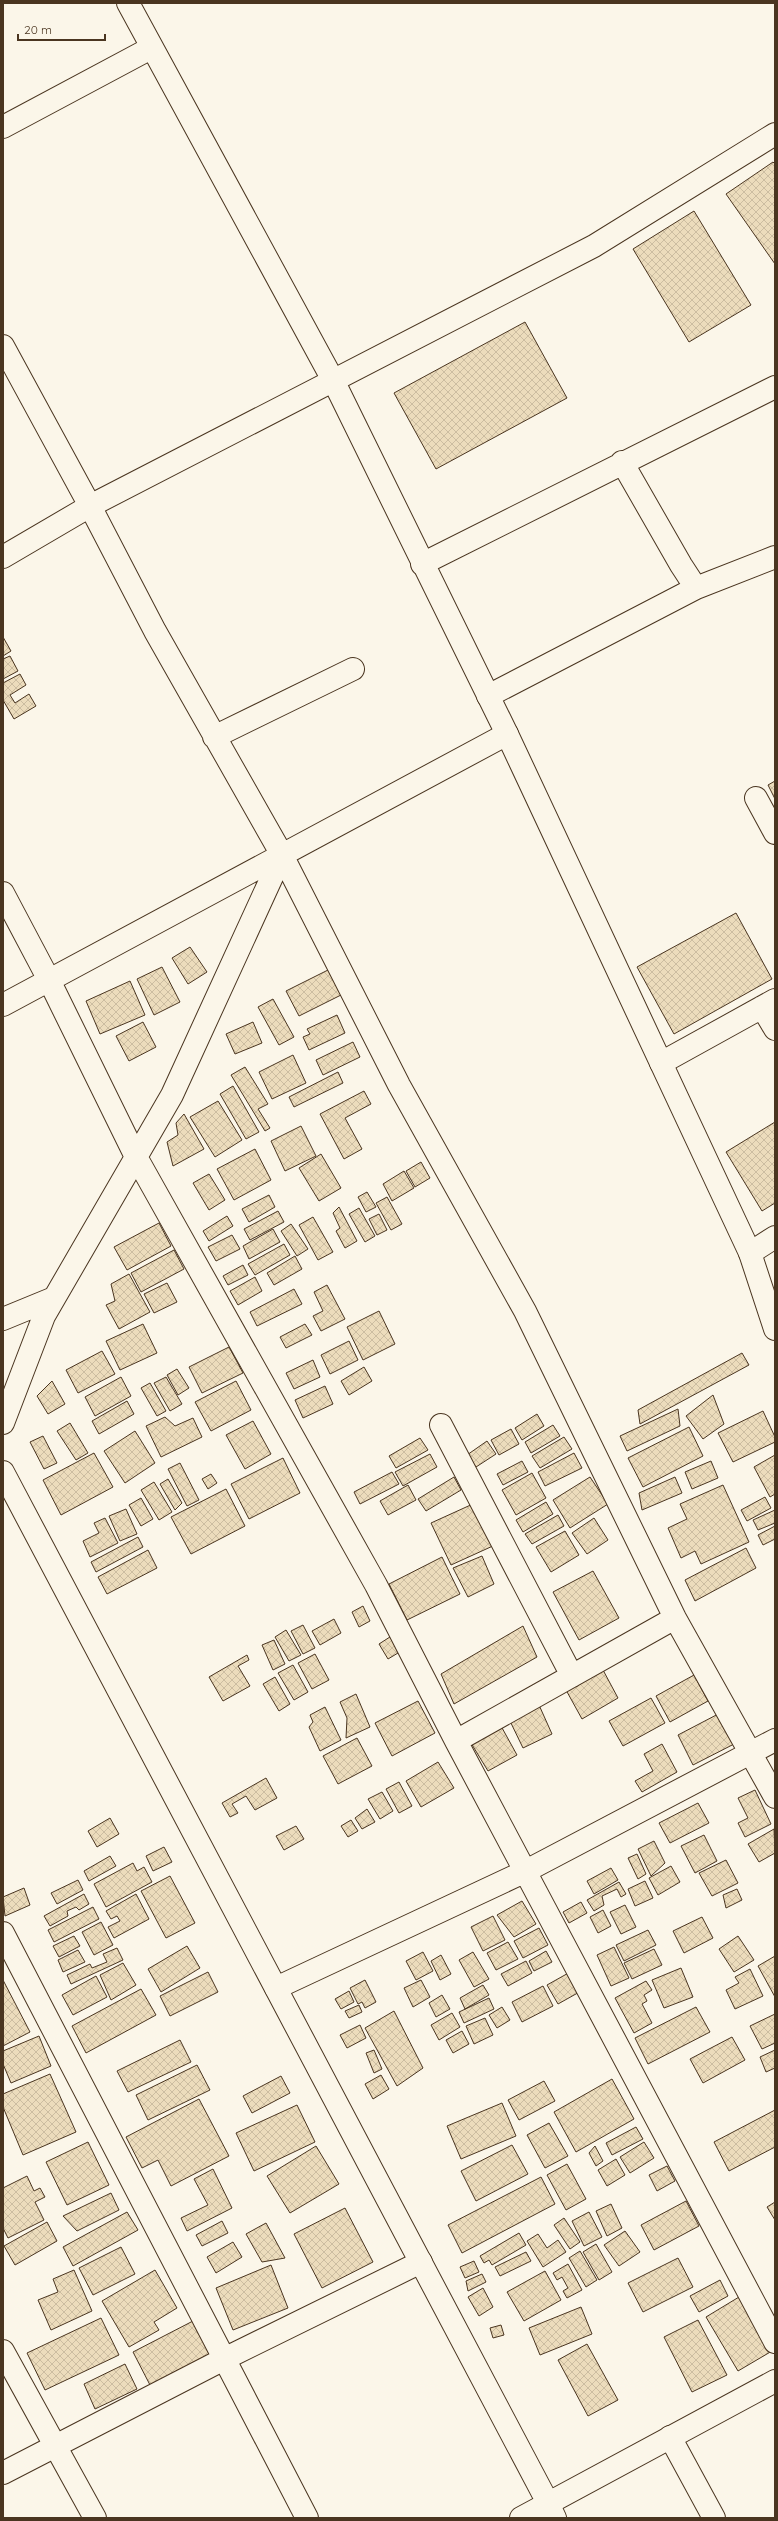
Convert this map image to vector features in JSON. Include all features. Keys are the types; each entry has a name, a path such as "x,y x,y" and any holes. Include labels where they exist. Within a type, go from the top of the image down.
{"street":[{"path":"128,3 151,48 334,382 422,564 507,734 750,1253 775,1329"},
{"path":"3,127 151,48"},
{"path":"3,557 90,506 334,382 594,246 775,134"},
{"path":"3,346 90,506 155,631 282,855 399,1085 525,1311 675,1618 775,1797"},
{"path":"422,564 622,462 775,387"},
{"path":"622,462 681,565 696,588"},
{"path":"488,696 696,588 775,557"},
{"path":"214,737 354,669"},
{"path":"3,1005 507,734"},
{"path":"756,798 775,833"},
{"path":"3,1423 44,1316 135,1155 172,1095 282,855"},
{"path":"3,893 49,980 135,1155 376,1585 456,1741 775,2342"},
{"path":"662,1063 769,1004 775,1029"},
{"path":"750,1253 775,1237"},
{"path":"3,1319 54,1298"},
{"path":"442,1425 572,1676"},
{"path":"3,1472 551,2510"},
{"path":"456,1741 675,1618"},
{"path":"276,1988 526,1871 775,1740"},
{"path":"3,1933 307,2518"},
{"path":"3,2473 224,2359 421,2262"},
{"path":"3,2351 95,2518"},
{"path":"521,2518 551,2510 670,2437 775,2381"},
{"path":"670,2437 714,2518"}],"building":[{"path":"773,162 775,164 775,264 726,194"},
{"path":"694,211 751,305 689,342 633,249"},
{"path":"525,322 567,398 436,469 394,393"},
{"path":"3,637 11,651 3,656"},
{"path":"10,656 18,671 3,679 3,659"},
{"path":"20,674 26,685 10,695 15,703 29,694 36,706 14,719 3,700 3,683"},
{"path":"775,781 775,799 768,785"},
{"path":"736,913 772,979 674,1034 637,967"},
{"path":"190,947 207,972 188,984 172,958"},
{"path":"162,967 180,1002 154,1015 137,979"},
{"path":"330,969 343,994 299,1016 286,991"},
{"path":"130,981 145,1015 100,1034 86,1001"},
{"path":"273,999 294,1037 279,1045 258,1007"},
{"path":"337,1015 345,1033 309,1050 303,1037 310,1034 307,1029"},
{"path":"143,1022 156,1047 129,1061 116,1036"},
{"path":"253,1022 262,1043 235,1054 226,1034"},
{"path":"353,1042 360,1057 323,1075 316,1060"},
{"path":"293,1055 306,1083 272,1099 259,1072"},
{"path":"245,1067 268,1104 258,1109 270,1128 265,1131 231,1075"},
{"path":"338,1072 343,1083 294,1107 289,1097"},
{"path":"233,1086 259,1132 246,1139 220,1094"},
{"path":"364,1091 371,1104 345,1118 362,1149 344,1159 320,1114"},
{"path":"218,1101 242,1140 215,1157 190,1117"},
{"path":"184,1114 204,1149 173,1166 167,1142 178,1135 176,1123"},
{"path":"775,1122 775,1203 762,1211 726,1152"},
{"path":"301,1126 316,1156 285,1171 271,1141"},
{"path":"255,1149 271,1180 234,1200 217,1169"},
{"path":"321,1154 341,1188 319,1201 299,1168"},
{"path":"421,1162 430,1178 415,1187 406,1171"},
{"path":"404,1171 414,1188 392,1201 383,1184"},
{"path":"209,1174 225,1200 209,1210 193,1183"},
{"path":"367,1192 376,1207 366,1212 358,1197"},
{"path":"269,1195 275,1207 249,1222 242,1209"},
{"path":"387,1197 402,1224 391,1230 376,1203"},
{"path":"339,1207 357,1241 345,1248 336,1231 340,1228 333,1213"},
{"path":"359,1208 375,1236 365,1242 349,1214"},
{"path":"278,1211 284,1222 250,1240 244,1229"},
{"path":"379,1214 387,1230 377,1235 369,1219"},
{"path":"227,1216 233,1226 209,1241 203,1231"},
{"path":"313,1217 333,1252 318,1260 299,1225"},
{"path":"159,1223 171,1246 127,1270 114,1247"},
{"path":"291,1224 308,1249 297,1256 281,1231"},
{"path":"273,1229 280,1242 249,1259 243,1246"},
{"path":"232,1235 240,1249 216,1261 208,1247"},
{"path":"284,1244 290,1255 255,1275 248,1264"},
{"path":"174,1250 184,1269 141,1292 131,1273"},
{"path":"295,1256 302,1269 274,1285 267,1273"},
{"path":"243,1265 248,1275 228,1285 223,1276"},
{"path":"129,1274 150,1312 119,1329 106,1305 115,1301 111,1284"},
{"path":"255,1277 262,1291 238,1305 230,1291"},
{"path":"167,1283 177,1302 154,1313 144,1294"},
{"path":"327,1285 345,1319 321,1331 313,1316 323,1311 314,1292"},
{"path":"294,1289 302,1304 257,1326 250,1312"},
{"path":"379,1311 395,1344 363,1360 347,1327"},
{"path":"143,1324 157,1353 120,1370 106,1341"},
{"path":"305,1324 312,1335 286,1348 280,1337"},
{"path":"349,1341 358,1360 330,1374 321,1355"},
{"path":"229,1347 243,1373 202,1393 189,1367"},
{"path":"102,1351 115,1374 78,1393 66,1370"},
{"path":"742,1353 749,1365 640,1424 638,1410"},
{"path":"313,1360 320,1377 294,1389 286,1373"},
{"path":"364,1367 372,1381 349,1395 341,1381"},
{"path":"177,1369 189,1388 178,1395 167,1375"},
{"path":"121,1377 131,1396 95,1416 85,1397"},
{"path":"166,1377 182,1404 170,1411 154,1383"},
{"path":"52,1381 65,1404 48,1414 37,1396"},
{"path":"236,1381 251,1410 211,1431 195,1402"},
{"path":"150,1383 166,1411 157,1416 141,1388"},
{"path":"325,1386 333,1404 303,1418 295,1400"},
{"path":"713,1395 724,1424 703,1439 686,1416"},
{"path":"127,1401 134,1414 99,1434 92,1421"},
{"path":"678,1409 680,1426 627,1451 620,1436"},
{"path":"763,1411 775,1437 775,1442 733,1462 718,1433"},
{"path":"537,1414 544,1426 522,1440 515,1428"},
{"path":"165,1417 175,1426 193,1418 202,1437 161,1457 146,1426"},
{"path":"253,1421 271,1454 245,1469 226,1435"},
{"path":"70,1423 88,1453 76,1460 57,1431"},
{"path":"553,1425 560,1436 531,1453 525,1442"},
{"path":"689,1427 703,1456 643,1487 628,1458"},
{"path":"511,1429 519,1444 499,1455 491,1440"},
{"path":"135,1431 155,1463 125,1483 104,1451"},
{"path":"43,1436 57,1463 44,1469 30,1442"},
{"path":"564,1437 572,1449 540,1468 532,1456"},
{"path":"420,1438 428,1450 396,1468 389,1456"},
{"path":"487,1441 496,1454 476,1467 467,1455"},
{"path":"94,1453 113,1487 61,1515 43,1480"},
{"path":"574,1453 582,1468 545,1486 538,1472"},
{"path":"430,1454 437,1467 403,1486 395,1472"},
{"path":"775,1455 775,1494 770,1497 754,1467"},
{"path":"283,1458 300,1493 249,1519 231,1484"},
{"path":"522,1461 528,1472 503,1485 497,1474"},
{"path":"711,1461 718,1478 692,1489 685,1472"},
{"path":"180,1463 199,1500 187,1506 168,1469"},
{"path":"392,1472 399,1484 360,1504 354,1492"},
{"path":"532,1473 546,1498 516,1515 502,1490"},
{"path":"211,1474 217,1483 208,1489 202,1479"},
{"path":"454,1477 461,1490 426,1511 418,1499"},
{"path":"590,1477 608,1504 570,1528 553,1500"},
{"path":"675,1477 682,1493 642,1510 639,1493"},
{"path":"168,1479 182,1503 175,1510 160,1484"},
{"path":"154,1482 172,1512 159,1520 141,1490"},
{"path":"408,1485 416,1500 388,1515 380,1501"},
{"path":"723,1485 749,1542 701,1564 695,1551 681,1558 668,1528 687,1519 680,1504"},
{"path":"226,1489 245,1526 191,1554 171,1517"},
{"path":"765,1497 771,1508 747,1521 741,1510"},
{"path":"141,1498 153,1519 141,1526 129,1505"},
{"path":"546,1502 553,1514 523,1532 516,1520"},
{"path":"475,1503 495,1545 451,1565 431,1523"},
{"path":"126,1509 137,1534 120,1541 109,1516"},
{"path":"775,1510 775,1523 758,1530 753,1520"},
{"path":"558,1515 564,1526 532,1544 525,1534"},
{"path":"105,1518 118,1543 90,1557 83,1541 99,1533 94,1523"},
{"path":"594,1518 608,1540 587,1554 572,1533"},
{"path":"775,1526 775,1539 763,1545 758,1535"},
{"path":"565,1531 579,1555 551,1572 536,1547"},
{"path":"138,1537 143,1547 96,1572 91,1562"},
{"path":"746,1548 756,1568 695,1601 685,1580"},
{"path":"148,1550 157,1568 107,1594 98,1577"},
{"path":"482,1556 494,1584 468,1597 453,1568"},
{"path":"442,1557 460,1594 407,1620 389,1584"},
{"path":"593,1571 619,1618 579,1640 553,1592"},
{"path":"363,1606 370,1621 359,1627 352,1612"},
{"path":"334,1619 341,1633 320,1645 312,1631"},
{"path":"303,1625 315,1648 303,1654 291,1631"},
{"path":"523,1626 537,1657 454,1704 441,1674"},
{"path":"286,1630 301,1655 289,1661 275,1637"},
{"path":"393,1635 403,1650 388,1659 379,1644"},
{"path":"274,1640 285,1664 273,1670 262,1645"},
{"path":"315,1654 329,1680 312,1689 298,1663"},
{"path":"247,1655 249,1660 238,1666 250,1686 223,1701 209,1677"},
{"path":"293,1665 308,1692 294,1700 278,1673"},
{"path":"603,1670 618,1698 582,1719 566,1690"},
{"path":"694,1675 708,1701 670,1722 656,1696"},
{"path":"275,1677 290,1704 279,1711 263,1684"},
{"path":"356,1694 370,1727 346,1738 347,1718 340,1702"},
{"path":"651,1698 665,1723 623,1746 609,1721"},
{"path":"418,1701 435,1733 392,1756 375,1723"},
{"path":"539,1705 552,1734 523,1748 509,1719"},
{"path":"325,1707 341,1740 320,1751 309,1727 313,1722 310,1715"},
{"path":"722,1712 738,1742 693,1765 678,1735"},
{"path":"501,1726 517,1755 488,1771 471,1743"},
{"path":"357,1738 372,1766 338,1784 323,1756"},
{"path":"662,1744 677,1772 642,1792 635,1781 653,1771 644,1754"},
{"path":"438,1762 454,1788 421,1807 406,1781"},
{"path":"266,1778 277,1798 255,1810 246,1796 232,1804 238,1813 230,1817 222,1803"},
{"path":"399,1782 412,1806 399,1813 386,1789"},
{"path":"755,1790 771,1824 745,1837 738,1823 748,1818 738,1798"},
{"path":"382,1792 393,1811 380,1819 368,1799"},
{"path":"698,1803 709,1823 670,1843 659,1823"},
{"path":"367,1809 375,1822 362,1829 355,1818"},
{"path":"110,1818 119,1834 97,1847 88,1831"},
{"path":"351,1820 358,1831 348,1837 341,1826"},
{"path":"296,1826 304,1839 284,1850 276,1836"},
{"path":"774,1829 775,1853 759,1862 748,1844"},
{"path":"704,1835 717,1861 695,1873 681,1846"},
{"path":"654,1841 665,1863 651,1876 638,1849"},
{"path":"164,1847 172,1862 153,1871 146,1856"},
{"path":"637,1854 646,1874 638,1879 628,1858"},
{"path":"110,1856 116,1866 89,1881 84,1871"},
{"path":"726,1860 738,1883 712,1896 699,1873"},
{"path":"133,1863 137,1871 144,1867 152,1882 106,1907 94,1884"},
{"path":"671,1866 680,1882 658,1895 649,1878"},
{"path":"611,1868 618,1880 594,1894 587,1881"},
{"path":"170,1876 195,1923 166,1938 141,1891"},
{"path":"78,1880 83,1890 57,1904 51,1893"},
{"path":"645,1881 653,1898 635,1906 628,1889"},
{"path":"619,1882 626,1894 621,1897 617,1889 602,1896 604,1905 594,1911 587,1900"},
{"path":"24,1888 30,1905 5,1916 3,1897"},
{"path":"737,1889 742,1900 726,1908 723,1895"},
{"path":"84,1894 89,1904 79,1910 76,1907 67,1911 68,1916 50,1926 44,1916"},
{"path":"136,1894 149,1919 114,1938 108,1927 120,1921 117,1916 111,1919 106,1911"},
{"path":"522,1901 536,1924 514,1937 497,1915"},
{"path":"581,1902 587,1913 569,1923 563,1912"},
{"path":"625,1905 636,1927 621,1934 610,1912"},
{"path":"93,1907 99,1919 54,1942 48,1930"},
{"path":"603,1910 611,1926 598,1933 590,1917"},
{"path":"493,1916 505,1940 483,1951 471,1927"},
{"path":"702,1917 713,1938 684,1953 673,1931"},
{"path":"101,1922 113,1945 94,1955 82,1932"},
{"path":"539,1928 548,1945 523,1958 514,1941"},
{"path":"648,1930 656,1945 624,1961 616,1945"},
{"path":"74,1936 80,1946 59,1957 53,1946"},
{"path":"738,1936 754,1960 734,1972 719,1949"},
{"path":"508,1942 518,1959 496,1970 487,1953"},
{"path":"187,1946 200,1968 161,1992 148,1969"},
{"path":"614,1947 629,1978 611,1986 597,1955"},
{"path":"117,1948 123,1960 71,1984 67,1975 90,1964 92,1968 107,1962 103,1954"},
{"path":"654,1949 662,1965 632,1979 624,1963"},
{"path":"78,1950 85,1962 63,1972 58,1960"},
{"path":"546,1951 552,1962 534,1971 529,1961"},
{"path":"423,1952 433,1971 416,1980 406,1961"},
{"path":"473,1952 489,1979 474,1987 459,1960"},
{"path":"441,1955 451,1974 440,1980 431,1961"},
{"path":"775,1956 775,1997 758,1966"},
{"path":"526,1961 532,1973 508,1986 501,1974"},
{"path":"123,1963 136,1985 111,2000 100,1975"},
{"path":"681,1968 693,1997 664,2008 652,1980"},
{"path":"750,1969 763,1996 735,2009 726,1990 739,1983 735,1977"},
{"path":"572,1971 583,1990 558,2004 547,1985"},
{"path":"208,1972 218,1992 170,2016 160,1996"},
{"path":"96,1976 107,1997 73,2015 62,1995"},
{"path":"3,1980 30,2032 3,2046"},
{"path":"365,1980 376,2002 365,2008 362,2002 358,2004 350,1988"},
{"path":"421,1980 430,1997 413,2007 404,1988"},
{"path":"646,1981 652,1990 644,1995 647,2001 642,2004 652,2023 634,2033 615,1998"},
{"path":"483,1985 489,1995 465,2009 460,1998"},
{"path":"543,1986 553,2006 522,2022 512,2002"},
{"path":"141,1989 156,2015 86,2053 72,2026"},
{"path":"349,1991 354,2002 341,2009 335,1999"},
{"path":"442,1995 450,2009 436,2017 429,2003"},
{"path":"489,1998 494,2009 464,2023 459,2012"},
{"path":"359,2005 362,2012 349,2018 345,2011"},
{"path":"502,2007 510,2020 497,2028 489,2015"},
{"path":"696,2007 710,2032 648,2064 635,2038"},
{"path":"394,2011 423,2068 397,2086 365,2028"},
{"path":"452,2013 460,2027 439,2040 431,2025"},
{"path":"775,2014 775,2043 762,2049 750,2026"},
{"path":"485,2018 493,2035 474,2044 466,2026"},
{"path":"360,2025 366,2038 347,2048 340,2035"},
{"path":"462,2031 469,2044 453,2053 446,2040"},
{"path":"39,2036 51,2066 11,2083 3,2064 3,2051"},
{"path":"732,2037 745,2060 703,2083 690,2059"},
{"path":"180,2040 191,2062 128,2092 117,2071"},
{"path":"374,2050 382,2069 374,2073 366,2053"},
{"path":"775,2050 775,2068 766,2072 760,2057"},
{"path":"197,2065 210,2090 148,2120 136,2095"},
{"path":"50,2074 76,2132 23,2155 3,2107 3,2094"},
{"path":"381,2075 389,2089 373,2099 365,2084"},
{"path":"281,2076 290,2093 252,2113 243,2096"},
{"path":"612,2079 634,2119 576,2152 554,2112"},
{"path":"544,2081 555,2101 519,2120 508,2100"},
{"path":"199,2099 229,2156 171,2186 158,2160 142,2168 126,2137"},
{"path":"502,2103 516,2136 461,2159 447,2126"},
{"path":"297,2105 315,2142 254,2171 236,2133"},
{"path":"775,2110 775,2147 729,2171 714,2142"},
{"path":"549,2123 568,2156 545,2168 527,2135"},
{"path":"636,2127 643,2139 612,2155 606,2143"},
{"path":"88,2142 109,2185 67,2205 46,2162"},
{"path":"644,2142 654,2158 630,2173 620,2157"},
{"path":"512,2145 528,2174 476,2201 461,2171"},
{"path":"316,2146 339,2184 290,2213 267,2176"},
{"path":"595,2146 603,2161 596,2166 589,2153"},
{"path":"616,2159 625,2175 607,2186 598,2170"},
{"path":"567,2164 586,2199 566,2210 547,2175"},
{"path":"667,2166 675,2181 657,2191 649,2175"},
{"path":"213,2169 232,2208 187,2231 181,2218 208,2205 194,2179"},
{"path":"27,2176 34,2191 40,2188 45,2197 35,2202 44,2220 8,2238 3,2228 3,2188"},
{"path":"541,2177 555,2204 462,2253 448,2225"},
{"path":"111,2193 119,2210 77,2231 63,2216"},
{"path":"686,2201 699,2226 654,2250 641,2225"},
{"path":"775,2202 775,2220 767,2207"},
{"path":"611,2204 622,2228 607,2236 596,2211"},
{"path":"345,2208 373,2262 322,2288 294,2234"},
{"path":"127,2212 138,2230 73,2266 63,2247"},
{"path":"589,2212 602,2237 584,2246 572,2221"},
{"path":"564,2218 580,2242 570,2249 554,2225"},
{"path":"222,2221 228,2233 202,2246 196,2235"},
{"path":"47,2222 57,2241 15,2265 4,2246"},
{"path":"266,2223 285,2258 262,2262 246,2234"},
{"path":"625,2231 640,2252 619,2266 604,2245"},
{"path":"519,2233 526,2245 492,2265 489,2260 484,2263 480,2256"},
{"path":"538,2234 547,2248 558,2240 566,2252 543,2267 527,2241"},
{"path":"233,2242 242,2257 216,2273 207,2257"},
{"path":"596,2244 612,2272 599,2280 583,2252"},
{"path":"121,2247 135,2274 93,2295 79,2268"},
{"path":"580,2251 597,2280 586,2287 569,2258"},
{"path":"526,2252 531,2261 500,2276 495,2267"},
{"path":"678,2258 693,2287 643,2312 628,2283"},
{"path":"474,2261 479,2272 465,2278 460,2267"},
{"path":"568,2264 582,2290 567,2298 563,2291 568,2288 562,2277 557,2280 553,2273"},
{"path":"271,2265 288,2308 233,2330 216,2288"},
{"path":"74,2270 92,2311 51,2330 38,2300 58,2292 53,2279"},
{"path":"155,2270 177,2308 154,2322 159,2330 129,2347 102,2301"},
{"path":"545,2271 561,2300 524,2321 507,2292"},
{"path":"482,2274 486,2282 468,2291 466,2281"},
{"path":"720,2280 728,2296 699,2312 690,2296"},
{"path":"483,2288 493,2307 479,2316 468,2297"},
{"path":"739,2297 772,2351 738,2371 706,2317"},
{"path":"581,2307 592,2334 540,2355 529,2328"},
{"path":"101,2318 119,2355 45,2390 27,2353"},
{"path":"698,2320 727,2375 692,2392 664,2337"},
{"path":"193,2321 210,2354 150,2385 133,2352"},
{"path":"501,2325 504,2335 493,2338 490,2328"},
{"path":"587,2344 618,2400 588,2416 558,2360"},
{"path":"125,2364 137,2389 95,2409 84,2384"}]}
